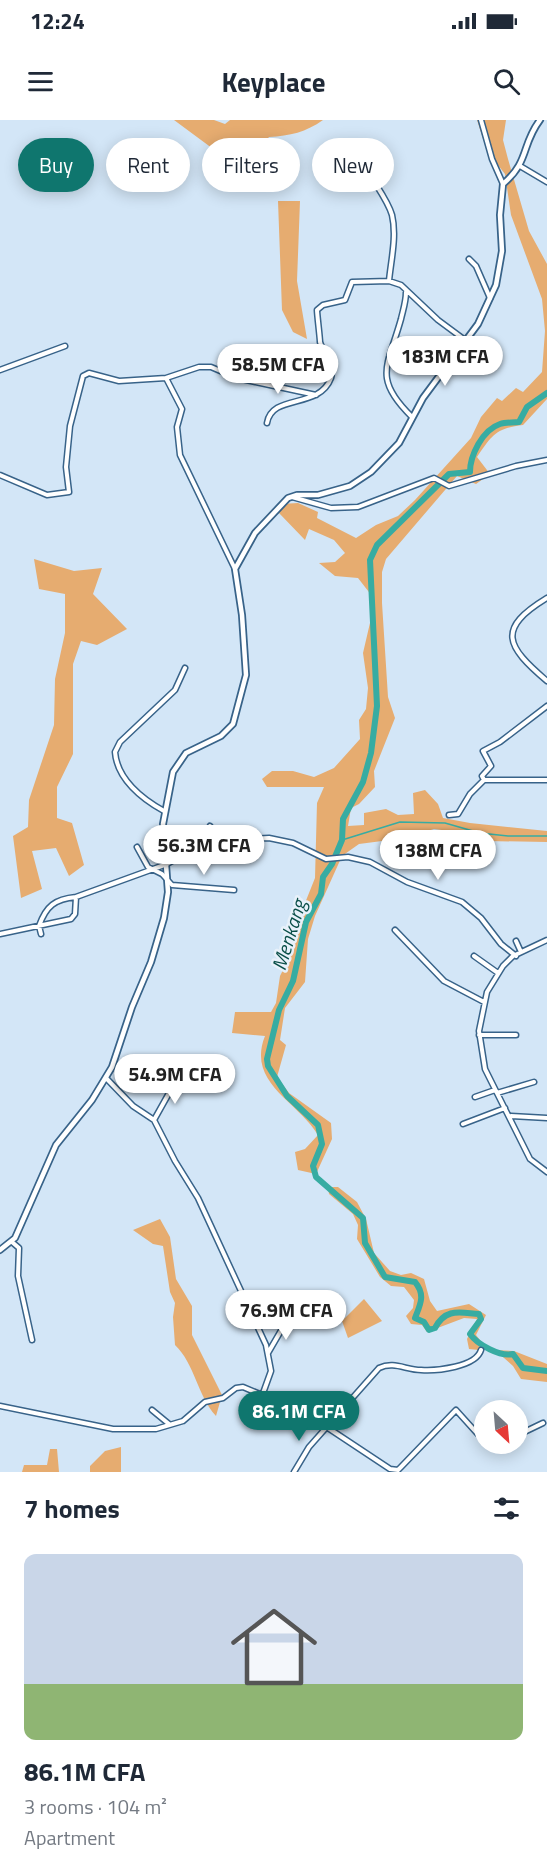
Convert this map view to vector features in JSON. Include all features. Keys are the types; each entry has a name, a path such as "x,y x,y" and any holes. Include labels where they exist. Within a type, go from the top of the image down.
{"street":[{"path":"235,569 255,533 288,498 329,493 361,479 399,443 412,417 483,315 499,276 503,184 492,159 481,120"},
{"path":"503,184 520,166 529,140 540,120"},
{"path":"520,166 547,182"},
{"path":"383,192 392,215 394,232 389,281"},
{"path":"469,259 477,269 490,298"},
{"path":"267,423 273,412 284,404 303,401 324,388 332,374 321,345 318,309 345,300 352,282 389,281 401,285 438,320 465,340"},
{"path":"405,290 406,304 388,363 386,380 391,394 412,417"},
{"path":"0,370 65,346"},
{"path":"0,475 47,495 69,492 66,467 70,426 83,376 89,373 128,381 166,378 199,367 211,367 237,378 316,395"},
{"path":"0,1250 12,1242 56,1145 114,1064 132,1008 155,951 164,918 168,882 164,811 173,772 181,758 192,749 221,736 231,727 247,671 235,569 180,455 177,427 182,409 166,378"},
{"path":"288,498 298,498 331,508 358,507 434,478 449,486 516,466 547,460"},
{"path":"547,598 520,616 514,626 512,636 514,649 547,681"},
{"path":"164,811 130,785 119,767 115,750 120,742 175,690 185,668"},
{"path":"484,780 482,776 491,766 483,751 500,742 547,706"},
{"path":"449,814 458,814 467,798 484,780 547,780"},
{"path":"203,843 210,826"},
{"path":"41,934 39,926 51,904 167,864 211,839 224,847 250,839 268,838 293,843 318,856 370,862 407,882 462,902 481,918 501,944 516,956"},
{"path":"136,847 151,869 162,874 168,882 234,890"},
{"path":"0,934 72,918 76,897"},
{"path":"395,930 444,981 484,1002"},
{"path":"516,941 521,952"},
{"path":"546,942 521,952 507,961 498,973 484,1002 479,1035 483,1064 496,1092 530,1159 547,1172"},
{"path":"474,956 498,973"},
{"path":"479,1035 516,1035"},
{"path":"106,1078 133,1106 154,1120 175,1161 198,1198 263,1336 271,1371 262,1396"},
{"path":"154,1120 173,1086 191,1079"},
{"path":"475,1097 534,1083"},
{"path":"463,1124 505,1108"},
{"path":"510,1116 547,1118"},
{"path":"12,1242 19,1248 18,1276 32,1340"},
{"path":"268,1353 286,1322 298,1318"},
{"path":"294,1472 309,1447 382,1366 393,1365 430,1371 470,1361 479,1356 482,1350"},
{"path":"0,1406 113,1429 156,1429 190,1417 205,1402 224,1398 239,1387 306,1413 394,1470 401,1467 456,1410 474,1430"},
{"path":"153,1410 170,1424"},
{"path":"528,1430 543,1423"}],"shaded area":[{"path":"174,120 214,120 225,124 230,120 323,120 298,133 284,136 202,138 202,141"},
{"path":"477,120 506,120 503,140 508,159 529,231 547,264 547,399 523,425 501,431 487,443 477,457 490,474 476,484 457,476 386,559 382,572 382,603 388,697 395,718 374,771 375,787 359,804 351,808 348,826 364,825 364,813 386,809 398,815 414,814 413,793 425,790 438,804 443,818 547,831 547,842 487,841 457,832 434,829 405,838 359,844 342,856 315,916 308,939 305,982 285,1008 280,1040 286,1045 277,1077 289,1093 331,1123 332,1139 316,1174 298,1170 295,1152 305,1149 318,1135 268,1079 263,1067 261,1052 265,1036 232,1033 235,1012 271,1012 276,1003 280,976 290,956 295,928 315,878 317,803 324,787 267,787 262,779 272,771 293,771 314,777 334,768 360,739 359,720 366,709 368,688 363,653 373,610 372,596 358,578 335,576 319,563 335,562 345,553 334,540 309,529 305,540 279,513 281,504 298,503 318,512 317,518 356,538 376,525 398,516 471,438 481,417 497,398 502,401 516,388 523,392 542,372 545,331 542,299 511,215 505,174 487,151"},
{"path":"278,201 300,201 297,281 307,339 293,332 282,310"},
{"path":"34,559 74,571 102,568 93,594 127,629 97,645 81,641 73,664 73,754 57,787 57,818 72,823 84,865 69,876 56,848 32,851 42,889 21,898 13,836 28,827 29,800 54,725 55,679 65,633 65,594 39,589"},
{"path":"328,1187 338,1187 357,1202 366,1219 374,1253 390,1271 401,1275 411,1273 424,1279 430,1301 437,1311 469,1304 486,1315 476,1335 483,1344 479,1350 469,1349 467,1339 477,1319 464,1318 427,1332 422,1325 411,1324 406,1316 413,1308 414,1300 404,1287 391,1286 380,1277 357,1239 358,1225 353,1214 329,1194"},
{"path":"160,1219 170,1237 176,1279 192,1306 192,1335 222,1395 216,1416 204,1399 187,1361 175,1345 173,1317 175,1303 170,1292 163,1246 153,1244 133,1230"},
{"path":"364,1299 382,1321 348,1338 342,1321"},
{"path":"495,1350 514,1351 547,1364 547,1382 521,1379 513,1366"},
{"path":"121,1447 121,1472 90,1472 90,1466 105,1451"},
{"path":"50,1449 57,1449 59,1472 22,1472 24,1465 47,1465"}],"waterway":[{"name":"Menkang","path":"547,393 527,407 519,422 500,424 488,432 478,444 470,472 449,474 377,545 370,560 377,706 371,753 363,782 343,819 342,840 332,864 323,877 321,894 306,922 293,981 279,1010 267,1059 268,1066 287,1096 318,1125 322,1144 313,1166 316,1177 363,1218 365,1243 385,1277 415,1282 418,1287 421,1300 415,1318 424,1322 429,1330 435,1328 439,1321 449,1314 460,1312 479,1314 481,1319 470,1334 478,1342 496,1352 513,1354 523,1368 547,1371"},
{"path":"342,840 400,822 445,823 480,833 508,836 547,836"}]}
